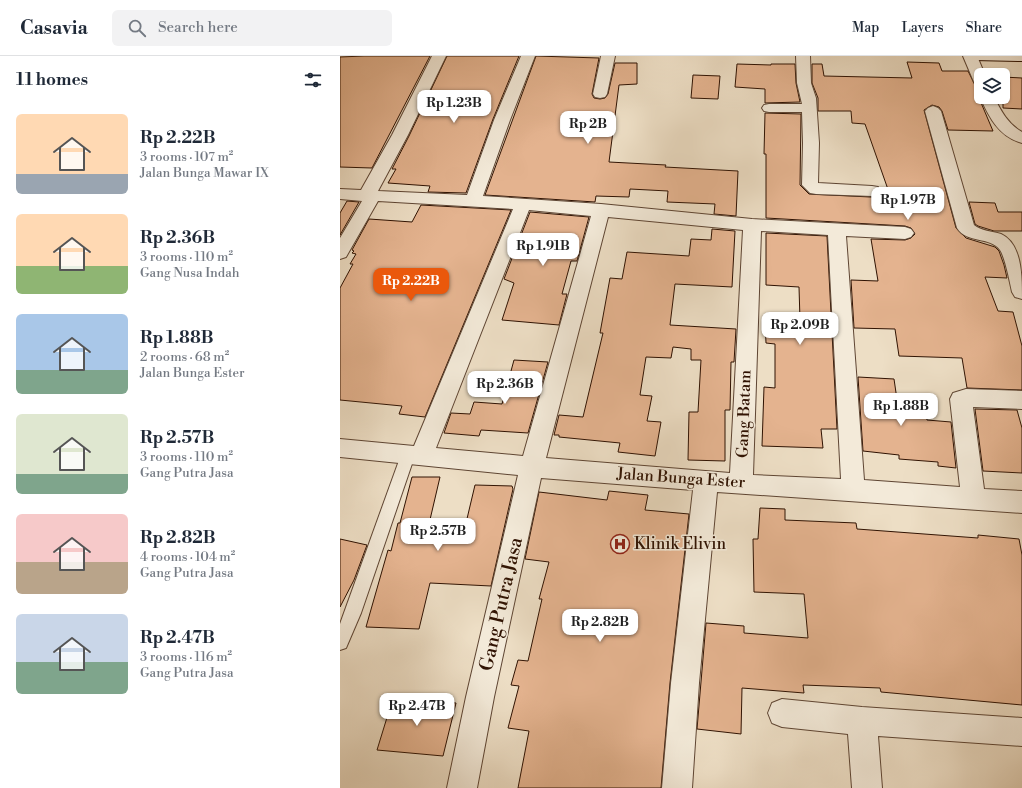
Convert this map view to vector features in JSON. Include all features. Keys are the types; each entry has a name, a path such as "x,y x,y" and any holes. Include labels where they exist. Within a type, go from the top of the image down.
{"street":[{"path":"340,253 439,56"},
{"path":"473,201 502,120 528,56"},
{"path":"600,94 608,56"},
{"path":"803,56 804,84 809,98 811,187 816,189 872,191"},
{"path":"970,56 975,68"},
{"path":"974,56 1022,57"},
{"path":"991,104 1010,133 1022,138"},
{"path":"769,108 809,108"},
{"path":"933,111 966,228 973,233 993,237 1008,246 1022,292"},
{"path":"340,194 522,204 752,225 905,233"},
{"path":"415,456 506,249 522,204"},
{"name":"Gang Putra Jasa","path":"462,788 480,697 532,467 600,210"},
{"name":"Gang Batam","path":"741,483 752,225"},
{"path":"837,229 853,490"},
{"path":"973,499 961,399 1022,400"},
{"name":"Jalan Bunga Ester","path":"340,448 532,467 779,487 853,490 1022,502"},
{"path":"677,788 685,683 706,480"},
{"path":"782,713 862,721 1022,732"},
{"path":"862,721 867,788"}],"lane":[{"path":"340,642 353,613 415,456"}],"building":[{"path":"430,56 372,168 340,167 340,57"},
{"path":"447,56 519,56 493,119 466,193 428,192 430,186 388,183 396,169 392,169"},
{"path":"536,56 599,58 592,94 594,98 600,99 605,98 608,94 615,63 637,63 637,84 619,85 609,162 738,171 736,216 714,214 715,204 667,202 668,191 630,189 629,197 596,196 595,202 485,195"},
{"path":"907,62 939,63 942,71 968,71 974,83 974,104 982,104 993,131 948,130 942,111 939,107 932,105 924,110 956,228 966,238 995,247 999,251 1004,265 1007,278 985,277 998,311 1013,312 1022,346 1022,390 967,388 962,358 899,356 895,329 854,328 851,280 878,281 871,239 905,240 911,238 915,234 911,228 905,226 766,218 766,154 764,154 765,113 801,114 800,185 809,194 891,198 865,124 852,123 851,111 818,111 818,98 812,83 812,64 822,64 824,76 912,78"},
{"path":"737,64 795,64 796,83 800,102 765,103 765,89 735,87"},
{"path":"693,75 720,76 718,99 691,98"},
{"path":"1010,77 1022,78 1022,109 1003,108 1003,104 1010,104"},
{"path":"347,201 359,202 340,235 340,213"},
{"path":"969,202 995,203 998,212 1022,212 1022,231 994,231 978,226 975,224"},
{"path":"421,205 511,210 425,417 399,414 402,406 340,400 340,288 353,264 350,264 356,254 352,253 354,251 352,250 369,219 412,222"},
{"path":"530,212 589,217 577,261 571,261 562,294 567,294 559,325 502,320 514,283 504,279"},
{"path":"712,229 735,231 732,287 675,284 670,325 736,329 734,362 731,362 730,410 725,410 725,461 688,460 689,412 698,412 701,360 691,360 691,349 673,347 671,358 646,357 640,395 652,396 647,421 661,422 655,456 618,452 620,443 559,437 559,435 554,435 559,415 583,417 603,333 600,333 610,278 622,279 627,252 689,256 691,239 711,240"},
{"path":"766,233 827,236 837,429 821,429 823,448 762,446 764,387 775,388 775,344 766,343 765,319 800,320 799,287 766,285"},
{"path":"514,360 548,362 528,433 481,430 479,436 444,433 451,413 470,414 474,402 502,404"},
{"path":"858,377 894,379 899,413 926,415 927,420 951,422 956,468 938,466 938,462 899,459 899,455 863,451"},
{"path":"975,409 1017,410 1022,428 1022,473 983,471"},
{"path":"412,477 440,477 429,524 466,523 475,485 512,486 513,489 491,586 430,583 419,629 366,627 388,550 391,551 398,523 400,523"},
{"path":"609,491 648,495 645,510 689,514 670,683 661,788 518,788 529,731 508,728 519,686 511,685 518,660 528,661 542,599 539,599 549,562 525,559 539,492 607,500"},
{"path":"760,508 785,509 785,520 856,523 857,529 978,538 978,535 1019,539 1022,555 1022,705 881,692 880,688 803,685 804,693 742,688 741,734 697,729 706,623 744,626 744,633 808,638 804,594 754,592 753,539 758,539"},
{"path":"340,539 367,545 354,580 340,607"},
{"path":"393,698 456,703 443,756 377,750"}],"place":[{"name":"Klinik Elivin","path":"620,544"}]}
